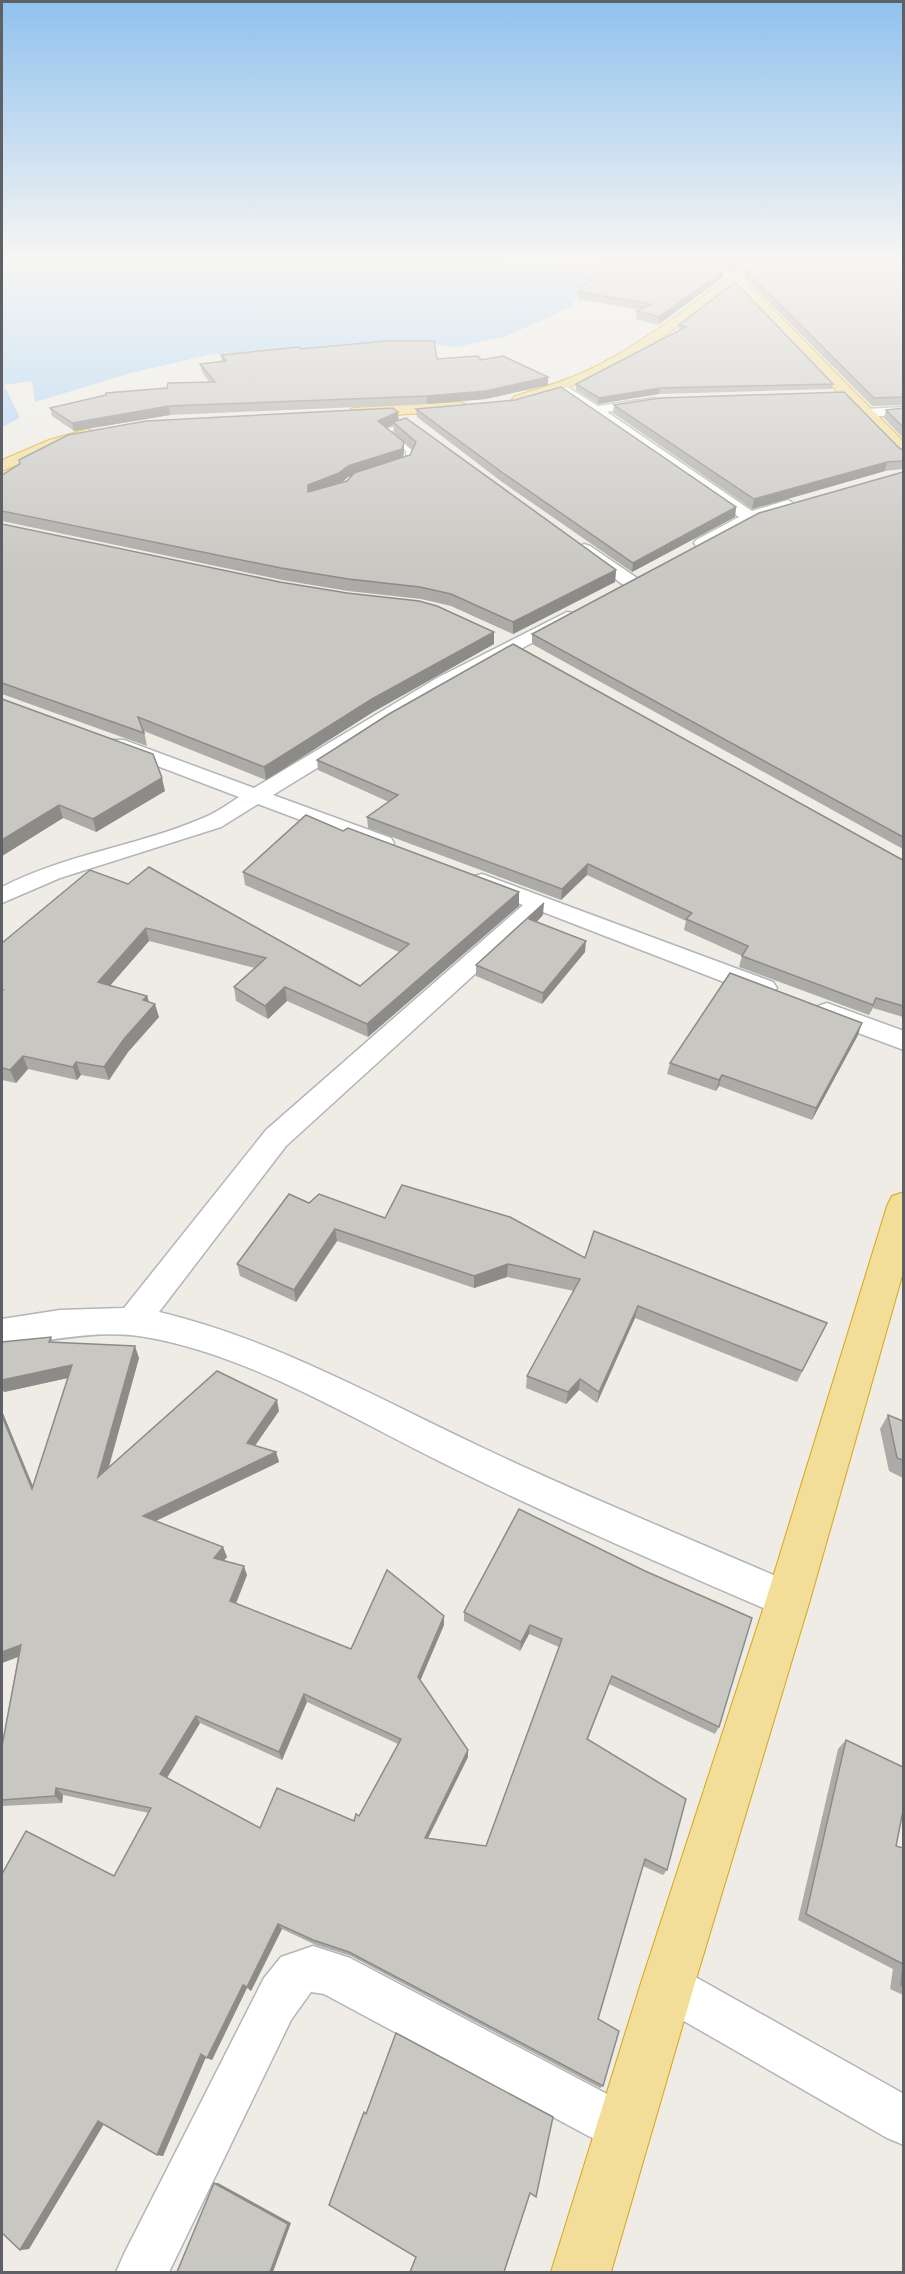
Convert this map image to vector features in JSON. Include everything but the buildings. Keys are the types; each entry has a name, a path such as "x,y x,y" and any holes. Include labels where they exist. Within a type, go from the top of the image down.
{"highway":[{"path":"503,402 563,388 611,363"},
{"path":"818,363 903,452"},
{"path":"340,414 476,405"},
{"path":"2,466 55,443 100,431"},
{"path":"581,2272 667,1986 788,1600 903,1206"}],"street":[{"path":"563,388 750,517"},
{"path":"825,395 847,394"},
{"path":"596,410 668,400"},
{"path":"865,413 903,411"},
{"path":"397,412 416,427"},
{"path":"691,550 750,517 802,501"},
{"path":"573,542 636,580 612,593"},
{"path":"2,896 16,888 73,867 180,836 213,822 259,796 381,718 484,658 582,609"},
{"path":"494,635 534,656"},
{"path":"102,738 405,851"},
{"path":"461,873 782,995"},
{"path":"130,1323 276,1138 539,903"},
{"path":"804,1003 903,1041"},
{"path":"2,1333 46,1324 130,1323 158,1325 204,1339 274,1366 514,1480 788,1600"},
{"path":"142,2272 275,2004 285,1986 306,1969 313,1967 333,1974 624,2128"},
{"path":"667,1986 903,2121"}],"lane":[{"path":"399,468 409,460 409,450 384,430 416,427"}],"water":[{"path":"2,363 173,363 131,373 35,402 32,381 4,385 20,418 2,427"}]}
